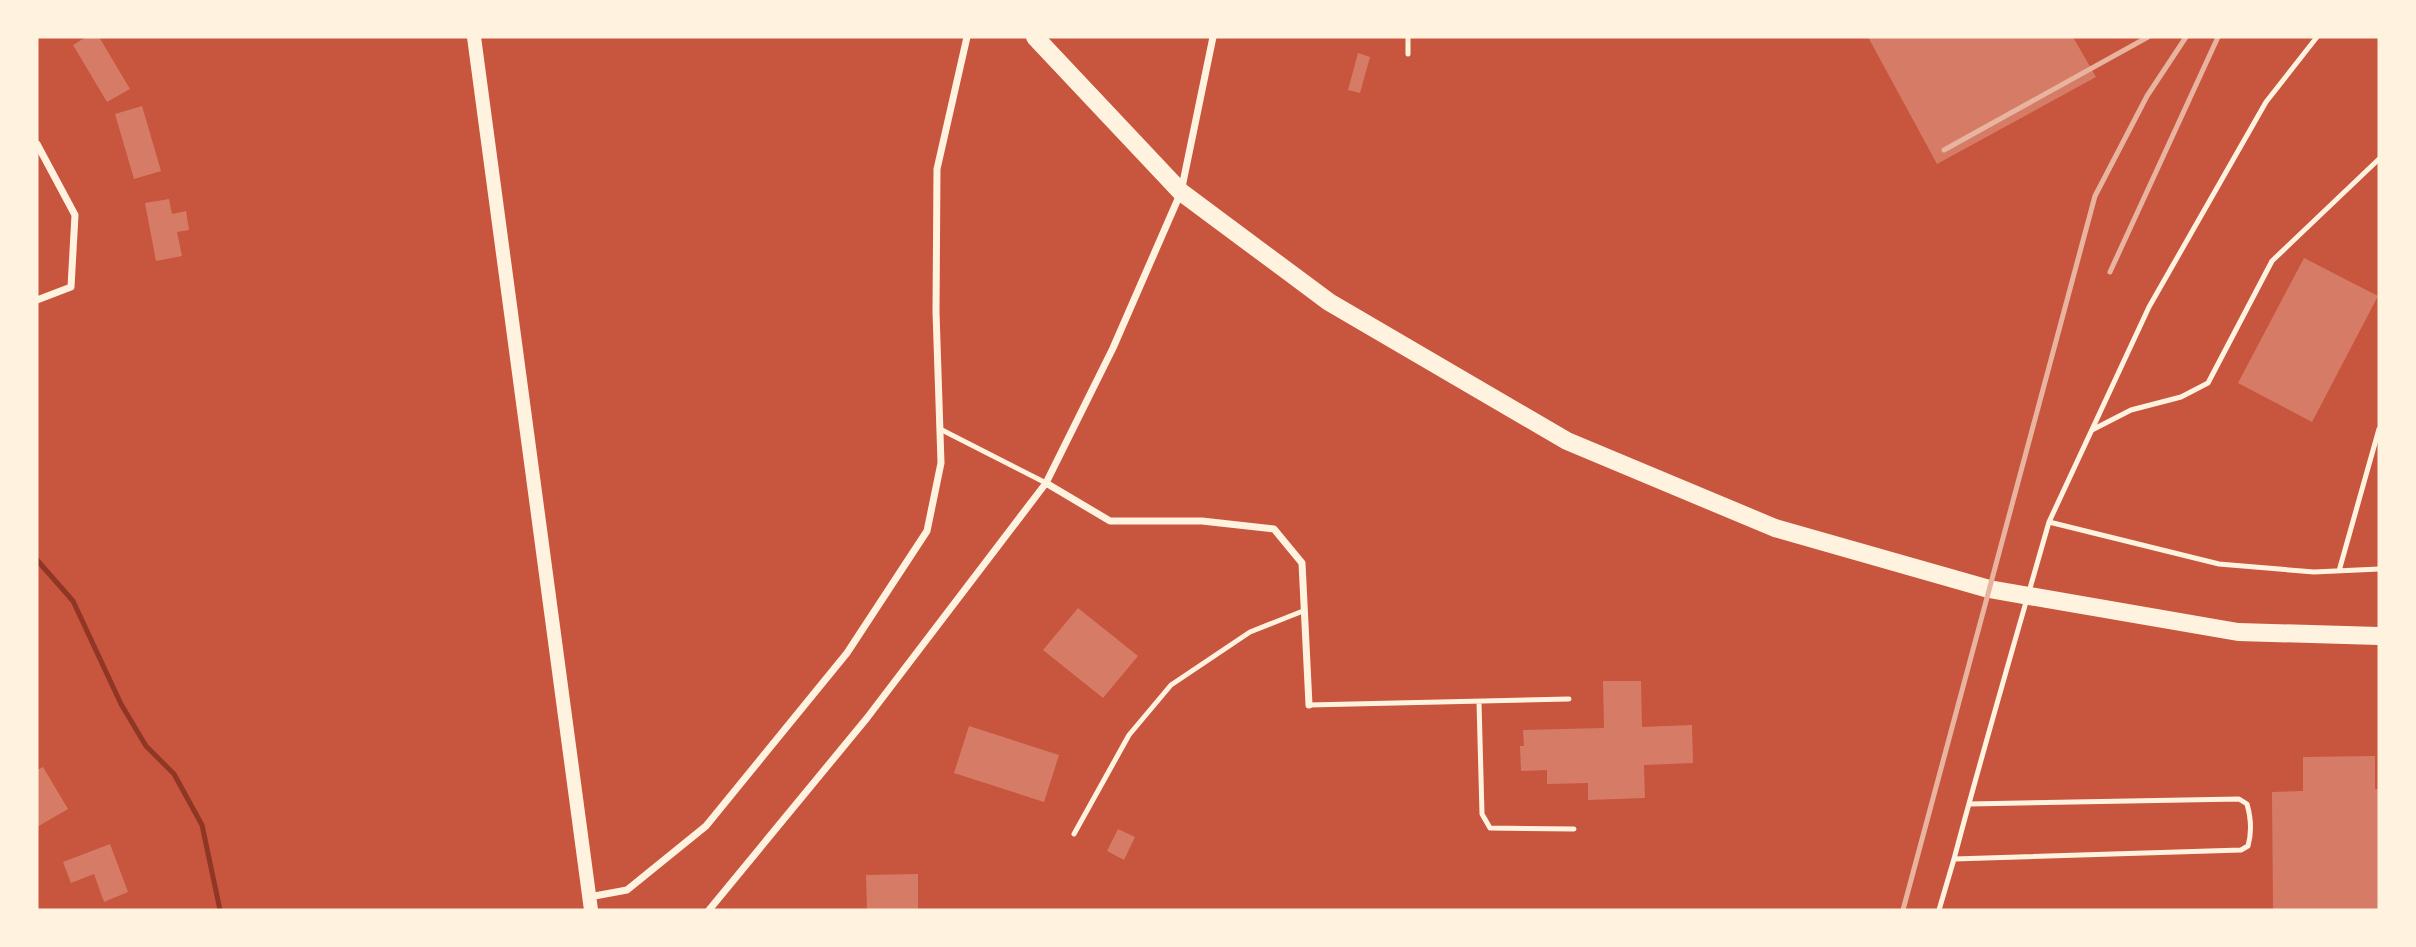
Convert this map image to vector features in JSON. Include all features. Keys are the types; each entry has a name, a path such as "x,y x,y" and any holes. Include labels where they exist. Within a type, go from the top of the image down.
{"main road":[{"path":"474,37 590,904"},
{"path":"1035,37 1181,192 1329,302 1567,441 1774,528 1989,590 2238,632 2379,636"}],"street":[{"path":"590,904 627,890 706,826 847,653 927,531 942,463 936,312 937,169 967,37"},
{"path":"709,910 867,718 1046,483 1113,348 1181,192 1213,37"},
{"path":"37,144 75,215 71,287 37,300"},
{"path":"1046,483 1110,521 1202,521 1274,530 1302,563 1309,705"}],"lane":[{"path":"1408,37 1408,54"},
{"path":"1939,910 2049,522 2149,307 2266,102 2317,37"},
{"path":"2092,430 2131,410 2181,397 2208,383 2272,261 2379,159"},
{"path":"940,429 1046,483"},
{"path":"2339,571 2379,429"},
{"path":"2049,522 2220,564 2314,572 2379,569"},
{"path":"1074,834 1129,735 1171,685 1250,632 1303,611"},
{"path":"1309,705 1569,699"},
{"path":"1479,702 1482,814 1490,828 1574,829"},
{"path":"1954,859 2241,850 2248,846 2250,837 2247,804 2239,799 1969,804"}],"building":[{"path":"86,37 99,37 130,89 107,102 73,45"},
{"path":"1868,37 2073,37 2096,77 1937,164"},
{"path":"1358,53 1370,57 1360,93 1348,90"},
{"path":"142,106 161,171 134,179 115,114"},
{"path":"169,199 172,214 186,211 189,230 177,232 182,256 156,261 145,203"},
{"path":"2304,258 2378,296 2312,422 2238,383"},
{"path":"1078,608 1138,656 1103,698 1043,650"},
{"path":"1603,681 1641,681 1642,727 1692,725 1693,763 1644,765 1645,798 1588,800 1588,783 1547,784 1547,770 1521,771 1520,746 1524,746 1523,730 1604,728"},
{"path":"969,726 1059,755 1044,802 954,773"},
{"path":"2375,756 2375,789 2379,789 2379,910 2273,910 2272,792 2303,791 2303,757"},
{"path":"43,767 68,809 37,827 37,770"},
{"path":"1118,829 1135,837 1124,860 1107,851"},
{"path":"110,844 128,892 104,902 94,874 71,883 63,862"},
{"path":"918,874 918,910 867,910 866,875"}],"waterway":[{"path":"37,560 73,601 121,704 146,746 174,774 202,825 220,910"}],"railway":[{"path":"1944,150 2148,37"},
{"path":"1903,910 2095,196 2147,96 2186,37"},
{"path":"2110,272 2218,37"}]}
